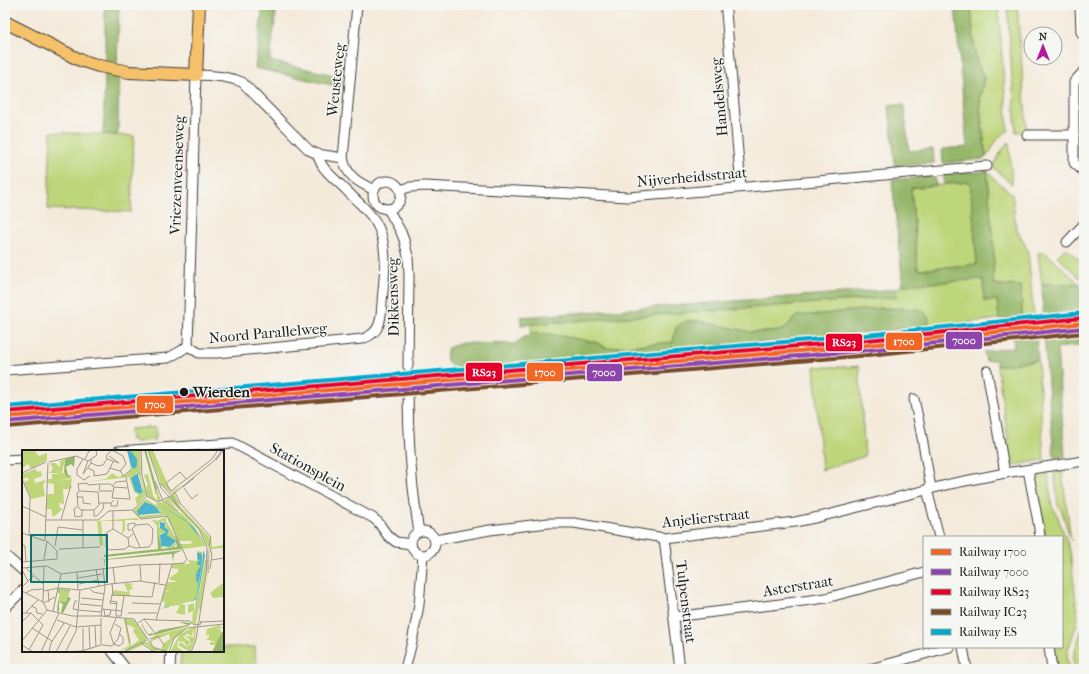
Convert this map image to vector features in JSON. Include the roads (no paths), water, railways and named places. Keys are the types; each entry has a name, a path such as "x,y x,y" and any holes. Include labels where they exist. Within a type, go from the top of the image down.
{"main road":[{"name":"Vriezenveenseweg","path":"196,74 199,5"},
{"path":"5,22 80,60 99,66 130,72 196,74"}],"street":[{"name":"Weusteweg","path":"343,158 357,5"},
{"name":"Handelsweg","path":"726,5 741,187"},
{"path":"1082,12 1081,32 1084,36"},
{"path":"1084,71 1074,82 1074,163 1084,172"},
{"path":"196,74 222,76 242,82 309,150 317,154 343,158 346,169 350,174 359,182 374,190"},
{"name":"Vriezenveenseweg","path":"188,346 196,74"},
{"path":"1027,135 1074,135"},
{"name":"Noord Parallelweg","path":"5,370 168,358 188,346 199,353 217,353 370,337 379,326 381,315 385,253 384,245 375,221 323,166 317,154"},
{"name":"Nijverheidsstraat","path":"400,190 410,187 425,186 628,197 987,166"},
{"path":"381,182 392,182 397,185 400,190 398,203 394,207 388,209 381,208 374,200 374,190 381,182"},
{"name":"Dikkensweg","path":"388,209 401,232 408,256 408,366"},
{"path":"1068,242 1084,224"},
{"path":"987,370 1005,474"},
{"path":"408,389 410,457 419,532"},
{"path":"914,399 921,432 929,489 939,536"},
{"name":"Stationsplein","path":"149,450 180,449 233,443 373,518 378,522 388,536 396,542 411,544"},
{"path":"5,460 22,459"},
{"name":"Anjelierstraat","path":"435,540 490,530 534,524 557,523 574,523 664,538 805,520 929,489 1049,466 1084,462"},
{"path":"1028,470 1040,536"},
{"path":"419,532 427,532 431,534 435,540 434,549 431,552 419,555 412,550 412,538 419,532"},
{"name":"Tulpenstraat","path":"664,538 680,669"},
{"path":"5,554 22,570"},
{"path":"405,669 419,605 423,555"},
{"name":"Asterstraat","path":"674,617 826,598 923,572"},
{"path":"5,608 22,591"},
{"path":"870,669 946,648"},
{"path":"963,648 967,669"},
{"path":"1049,648 1052,669"},
{"path":"113,652 126,669"},
{"path":"170,669 171,652"}],"tunnel":[{"path":"408,366 408,389"}],"rail line":[{"name":"ES","path":"5,407 857,336 1083,313"},
{"name":"RS23","path":"5,412 858,341 1083,318"},
{"name":"1700","path":"5,417 858,346 1084,323"},
{"name":"7000","path":"5,422 858,351 1084,328"},
{"name":"IC23","path":"6,427 859,356 1084,333"}],"place":[{"name":"Wierden","path":"184,392"}]}
